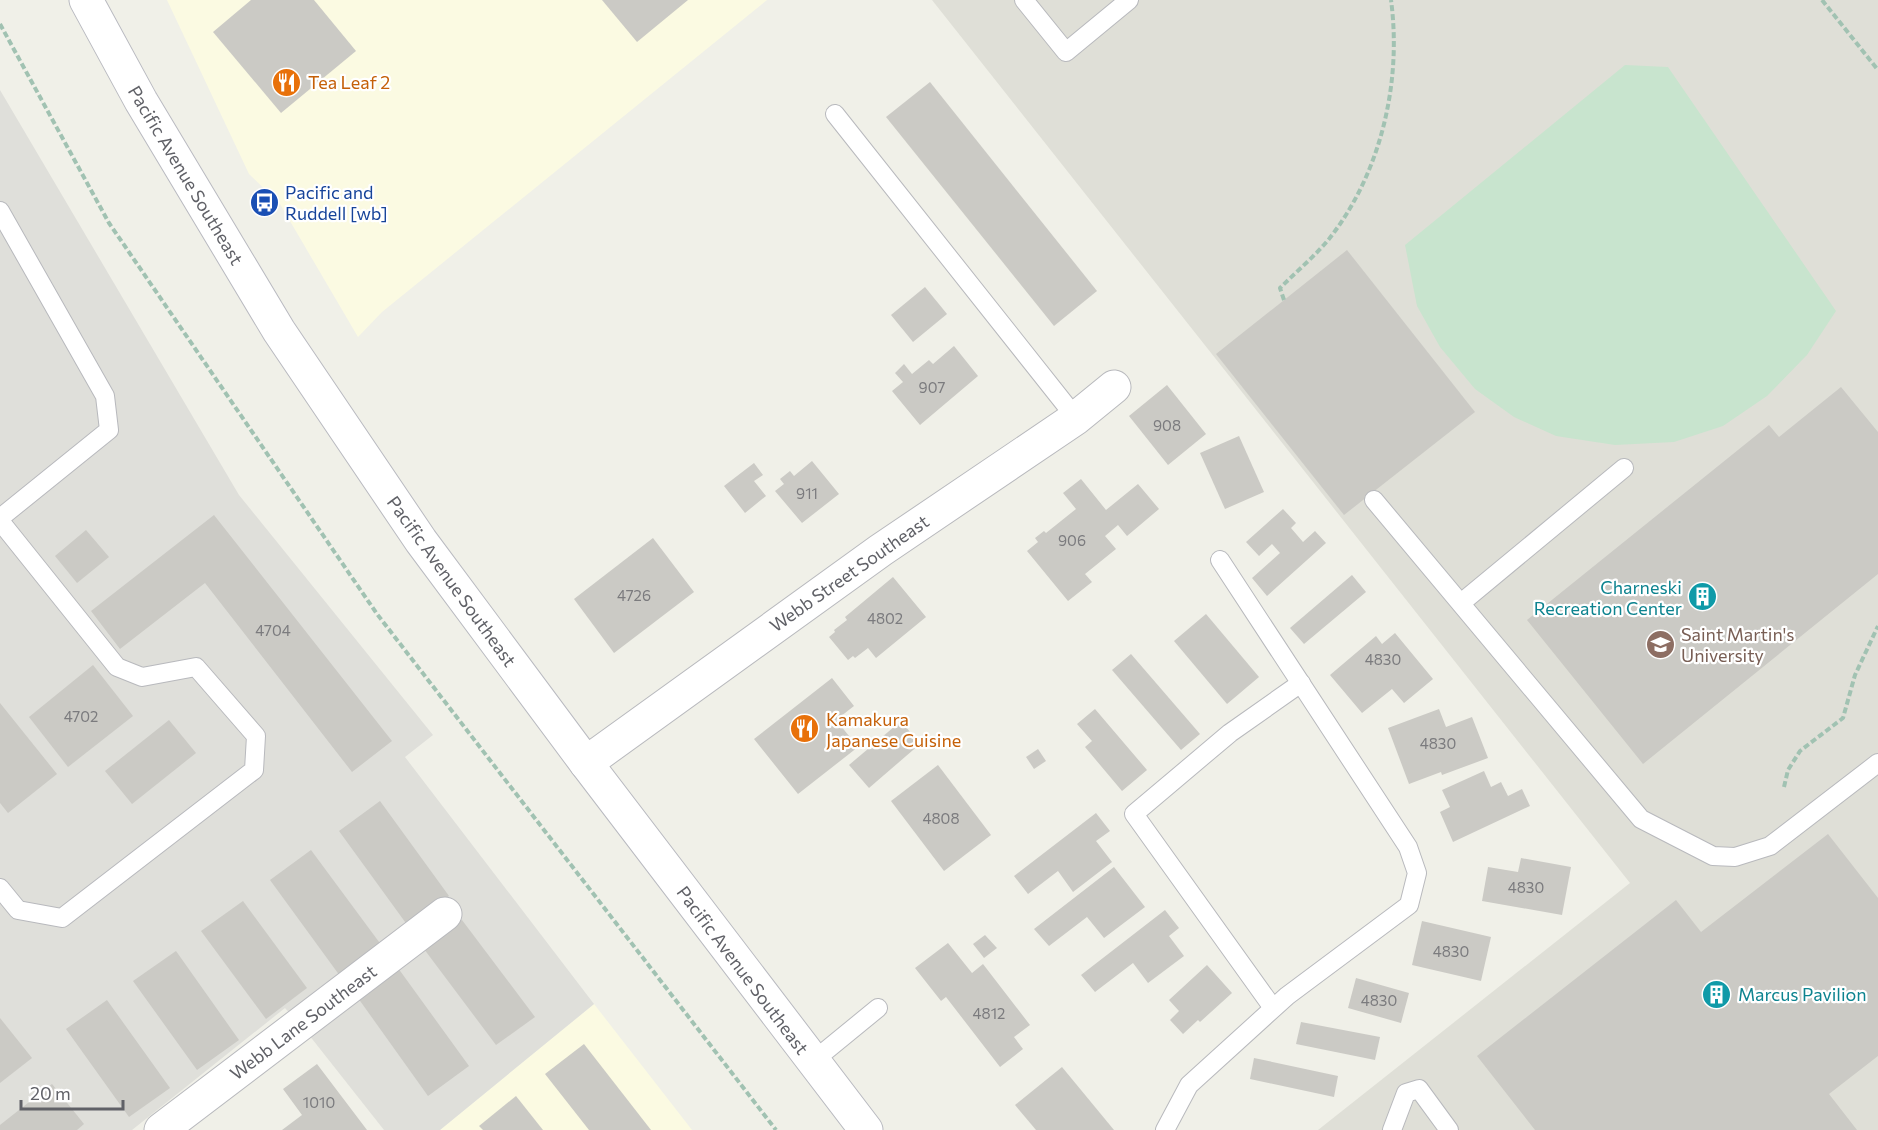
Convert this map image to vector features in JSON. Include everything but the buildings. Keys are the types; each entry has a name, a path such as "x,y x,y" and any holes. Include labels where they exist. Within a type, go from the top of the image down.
{"main road":[{"name":"Pacific Avenue Southeast","path":"86,0 141,101 279,331 421,542 812,1062 866,1130"},
{"name":"Webb Street Southeast","path":"586,763 881,550 1076,418 1114,387"},
{"name":"Webb Lane Southeast","path":"161,1130 445,914"}],"lane":[{"path":"1024,0 1066,52 1130,0"},
{"path":"835,114 1076,418"},
{"path":"0,211 105,396 109,430 0,519 117,667 142,677 196,668 256,736 254,770 62,918 18,910 0,888"},
{"path":"1461,603 1624,468"},
{"path":"1374,500 1641,819 1713,856 1735,857 1770,846 1878,763"},
{"path":"1165,1130 1189,1085 1287,996 1409,905 1417,873 1408,847 1220,560"},
{"path":"1273,1008 1134,814 1230,734 1301,683"},
{"path":"812,1062 878,1008"},
{"path":"1392,1130 1406,1093 1419,1089 1449,1130"}],"path":[{"path":"1284,300 1280,288 1328,240 1349,211 1369,170 1382,130 1392,82 1395,27 1391,0"},
{"path":"1822,0 1878,70"},
{"path":"0,24 109,223 377,614 776,1130"},
{"path":"1784,787 1788,770 1800,751 1843,718 1855,675 1878,626"}],"shaded area":[{"path":"167,0 767,0 382,312 358,337 280,204 249,174"},
{"name":"Saint Martin's University","path":"932,0 1878,0 1878,1130 1318,1130 1630,883"},
{"path":"1625,65 1668,67 1836,311 1807,355 1767,396 1723,426 1674,442 1615,445 1556,436 1514,417 1475,389 1440,347 1417,306 1405,245"},
{"path":"0,90 239,495 433,735 405,757 594,1004 440,1130 384,1130 285,1008 132,1130 0,1130"},
{"path":"594,1004 692,1130 440,1130"}],"place":[{"name":"Tea Leaf 2","path":"287,82"},
{"name":"Pacific and Ruddell [wb]","path":"264,202"},
{"name":"Charneski Recreation Center","path":"1703,597"},
{"name":"Saint Martin's University","path":"1660,644"},
{"name":"Kamakura Japanese Cuisine","path":"805,729"},
{"name":"Marcus Pavilion","path":"1717,994"}]}
